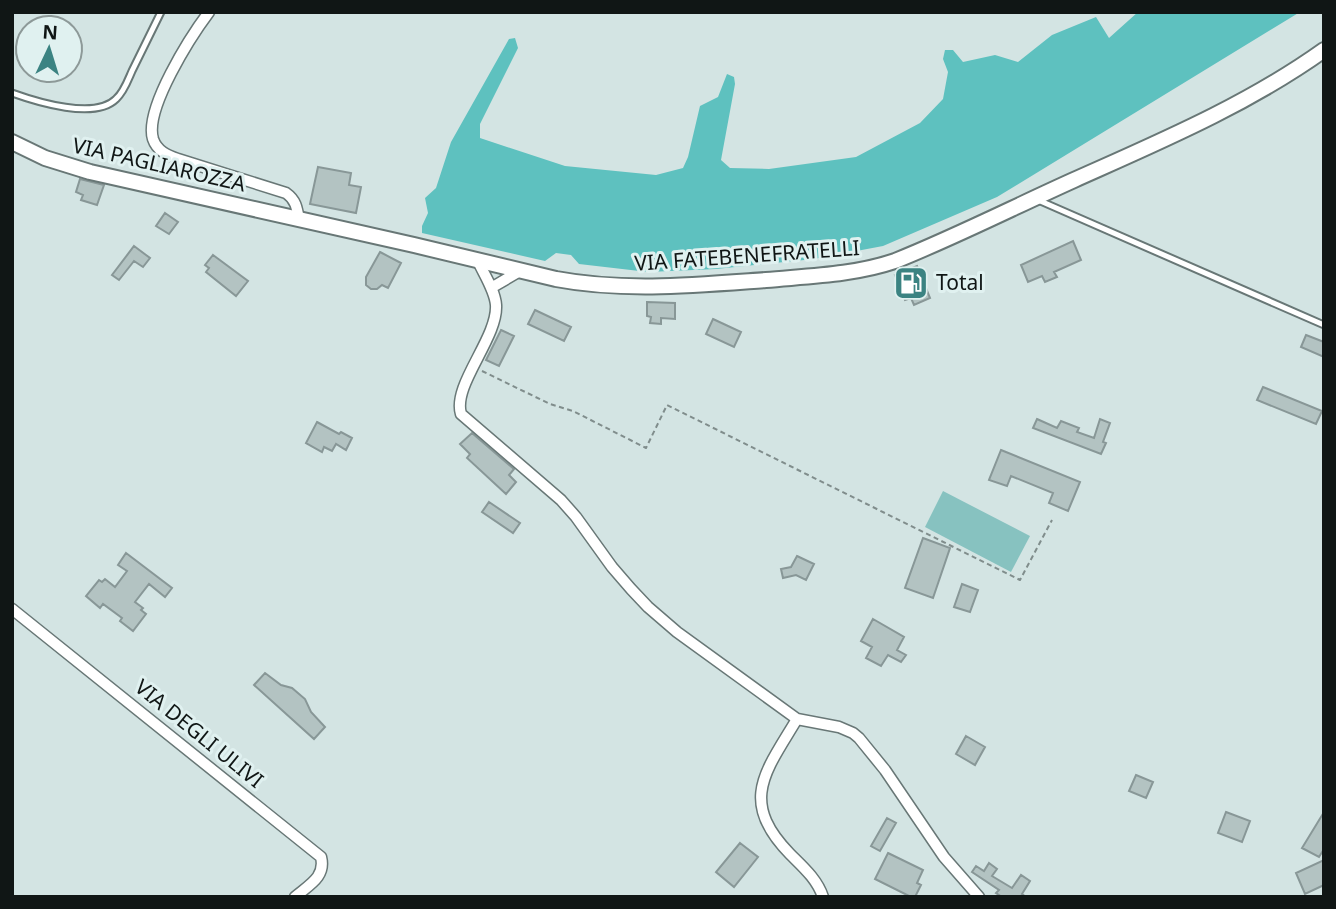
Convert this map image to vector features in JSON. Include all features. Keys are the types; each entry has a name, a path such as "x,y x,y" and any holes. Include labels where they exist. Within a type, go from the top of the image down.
{"street":[{"path":"209,12 169,79 154,117 152,131 155,144 163,152 178,159 286,193 294,200 299,220"},
{"name":"VIA FATEBENEFRATELLI","path":"299,220 576,282 634,286 740,282 839,273 895,261 1035,198 1221,111 1293,71 1324,50"},
{"name":"VIA PAGLIAROZZA","path":"12,142 45,158 83,170 299,220"},
{"path":"477,259 496,302 495,318 473,366 460,404 463,416 562,500 634,592 692,644 797,719 839,727 859,738 885,770 944,857 979,897"},
{"path":"491,288 520,271"},
{"name":"VIA DEGLI ULIVI","path":"12,608 321,857 320,875 295,897"},
{"path":"797,719 768,768 761,789 761,803 774,837 815,880 823,897"}],"lane":[{"path":"12,93 76,108 94,109 109,105 121,94 161,12"},
{"path":"1035,198 1324,325"}],"path":[{"path":"473,366 550,404 573,411 646,448 667,405 1020,580 1052,520"}],"shaded area":[{"path":"1138,12 1300,12 997,197 883,246 814,259 716,269 648,272 579,264 571,255 556,253 545,261 422,233 428,213 425,198 436,188 451,142 509,39 515,38 518,48 480,124 480,138 565,166 656,175 683,168 700,106 718,97 727,74 734,77 735,84 721,160 730,168 769,169 856,157 920,123 943,99 948,72 943,59 945,50 953,50 963,62 995,55 1018,62 1052,35 1096,17 1109,38"},
{"path":"943,491 1030,536 1011,572 925,527"}],"building":[{"path":"318,167 351,173 349,185 361,187 356,213 310,204"},
{"path":"80,179 104,185 97,205 81,200 83,195 76,192"},
{"path":"165,213 178,222 169,234 156,226"},
{"path":"1073,241 1081,260 1054,272 1057,277 1045,282 1042,276 1028,282 1021,265"},
{"path":"134,246 150,258 143,267 134,261 119,280 112,275"},
{"path":"380,252 401,263 388,288 382,285 371,289 366,285 366,277"},
{"path":"213,255 248,281 236,296 206,272 209,268 205,265"},
{"name":"Total","path":"917,266 930,298 914,305 911,298 905,300 895,275"},
{"path":"647,302 675,303 675,319 661,318 661,324 650,323"},
{"path":"535,310 571,327 564,341 528,324"},
{"path":"713,319 741,332 734,347 706,334"},
{"path":"501,330 514,336 499,366 486,360"},
{"path":"1306,335 1324,342 1324,357 1301,347"},
{"path":"1263,387 1322,411 1316,424 1257,400"},
{"path":"1037,419 1057,428 1061,421 1079,428 1077,432 1094,438 1100,419 1110,423 1101,454 1033,428"},
{"path":"317,422 352,438 346,450 336,444 332,451 324,447 322,452 306,443"},
{"path":"472,433 514,469 509,475 516,482 506,494 467,458 470,454 460,444"},
{"path":"1001,450 1080,482 1068,511 1049,503 1053,493 1011,476 1007,486 989,480"},
{"path":"489,502 520,523 513,533 482,512"},
{"path":"923,538 950,548 933,598 905,588"},
{"path":"126,553 172,588 165,597 149,584 135,602 146,614 133,631 120,621 122,618 103,604 100,608 86,596 99,580 102,582 105,579 115,587 127,571 118,565"},
{"path":"797,556 814,564 806,580 796,575 783,578 781,569 791,567"},
{"path":"962,584 978,590 970,612 954,607"},
{"path":"873,619 904,637 897,650 906,655 901,662 888,655 881,666 866,658 872,647 861,641"},
{"path":"265,673 281,685 292,688 305,699 311,712 325,727 314,739 254,685"},
{"path":"966,736 985,747 975,765 956,754"},
{"path":"1136,775 1153,782 1146,798 1129,791"},
{"path":"1226,812 1250,821 1242,842 1218,833"},
{"path":"1324,812 1324,849 1319,857 1302,848"},
{"path":"887,818 896,823 880,851 871,846"},
{"path":"740,843 758,857 734,887 716,872"},
{"path":"888,853 923,870 917,883 921,885 915,897 875,879"},
{"path":"1324,860 1324,885 1305,894 1296,873"},
{"path":"989,863 997,869 992,876 1012,888 1021,875 1030,881 1022,894 1026,897 1002,897 996,893 999,890 972,872 976,866 984,871"}],"place":[{"name":"Total","path":"911,283"}]}
